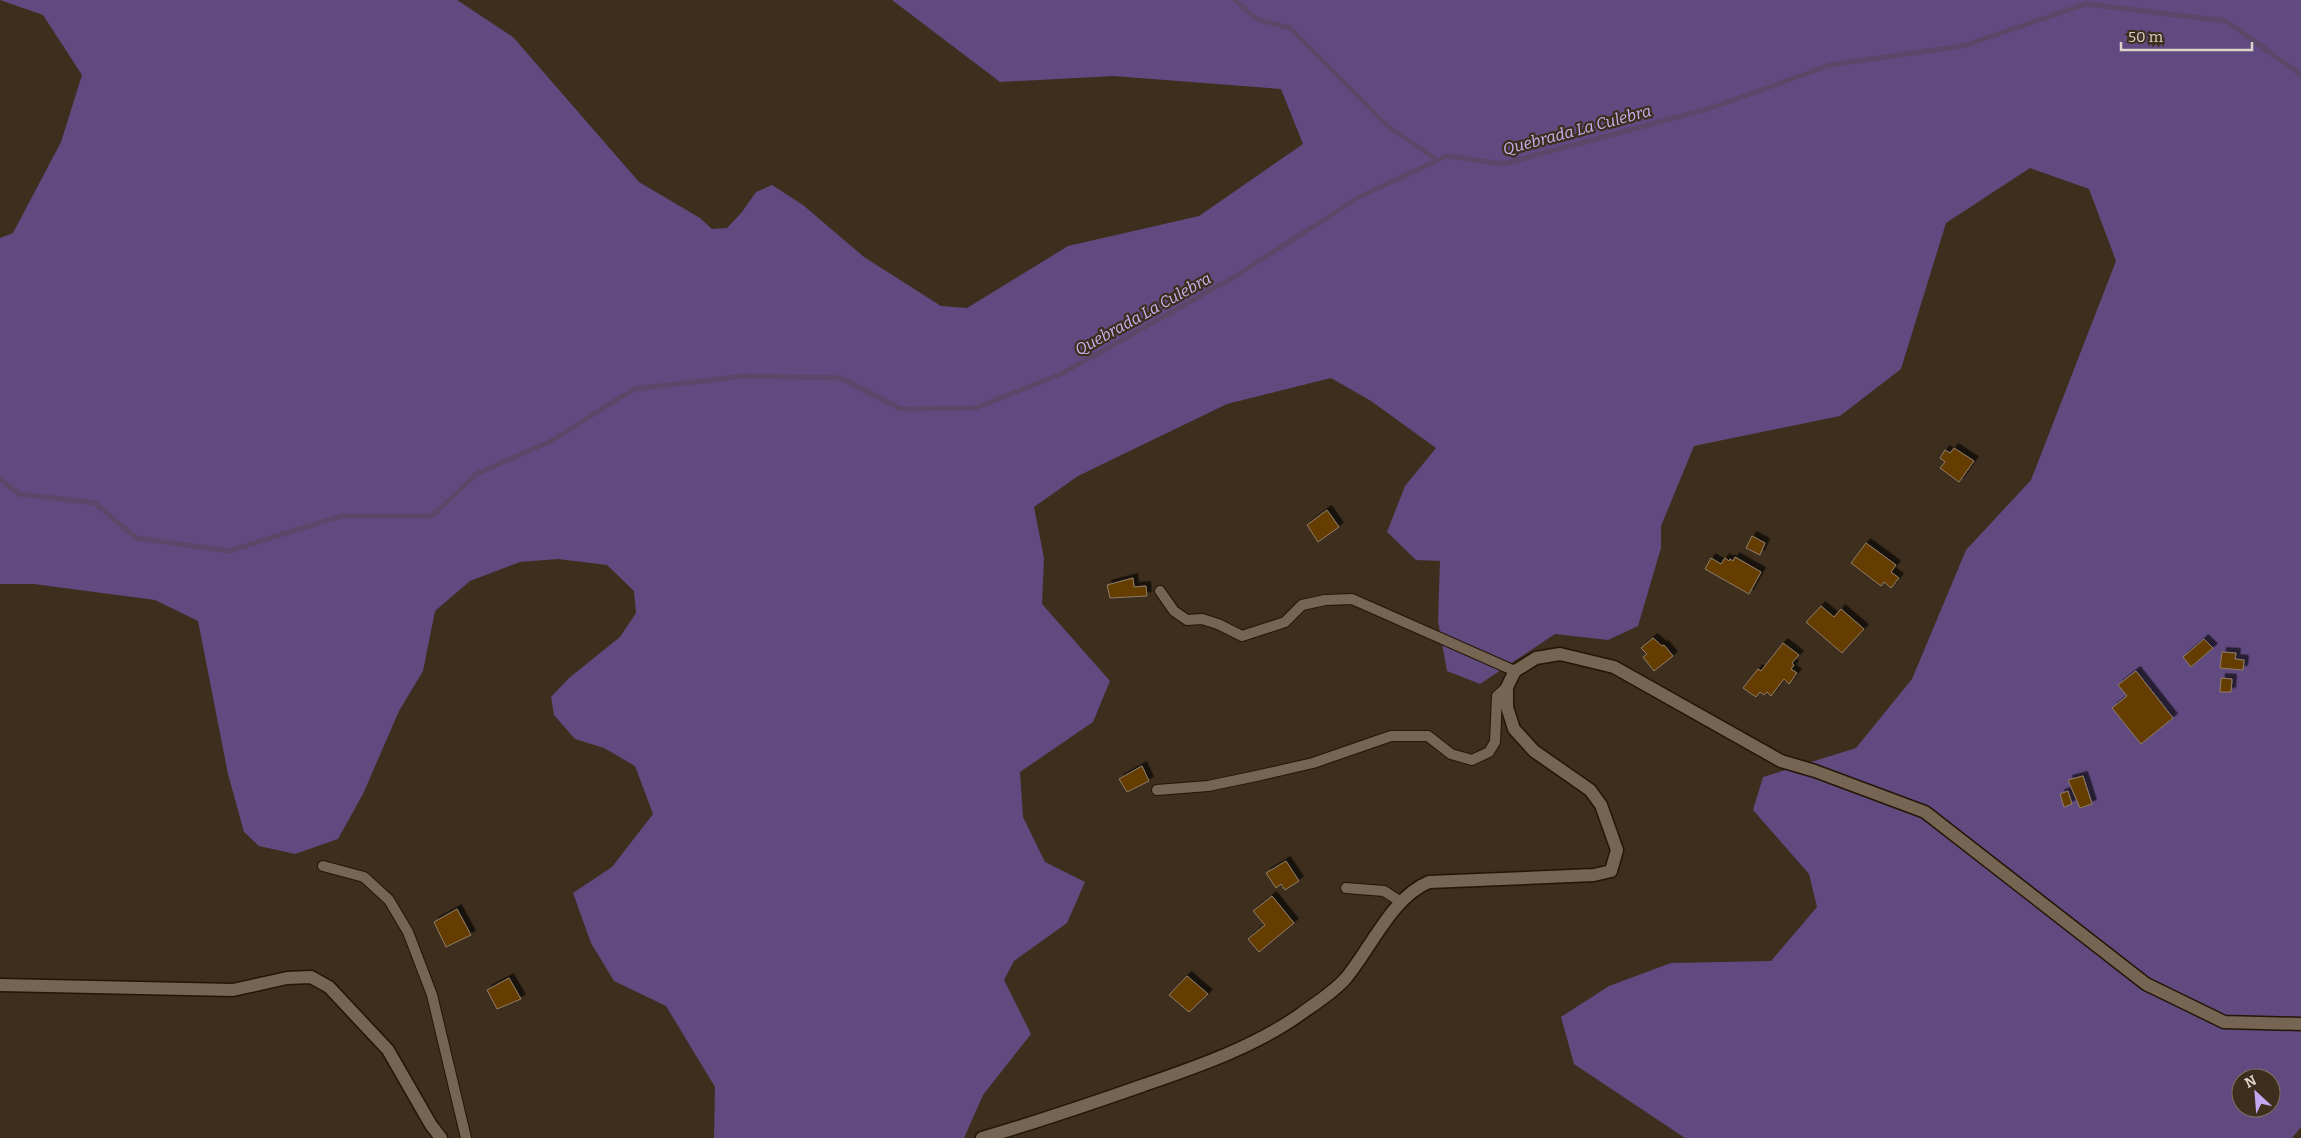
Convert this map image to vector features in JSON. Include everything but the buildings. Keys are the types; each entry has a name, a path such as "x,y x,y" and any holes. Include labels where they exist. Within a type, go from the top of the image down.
{"street":[{"path":"982,1138 1093,1103 1192,1068 1248,1044 1301,1014 1345,979 1401,902 1412,890 1429,882 1594,875 1610,871 1617,850 1601,805 1590,790 1534,752 1514,729 1507,707 1506,687 1515,671 1536,658 1560,654 1614,667 1781,761 1815,770 1926,812 2146,984 2224,1022 2301,1024"},
{"path":"0,984 234,990 287,978 311,977 329,987 388,1050 431,1125 441,1138"}],"lane":[{"path":"1160,592 1174,611 1187,620 1202,620 1218,624 1242,636 1272,628 1285,622 1302,605 1325,600 1352,599 1515,671"},
{"path":"1157,790 1208,786 1313,763 1391,736 1428,736 1451,754 1472,760 1489,752 1495,742 1497,696 1506,687"},
{"path":"323,866 364,876 389,900 408,932 432,995 466,1138"},
{"path":"1346,888 1384,891 1401,902"}],"shaded area":[{"path":"0,0 457,0 513,37 639,182 700,218 712,229 727,228 742,212 756,192 772,185 803,205 864,257 941,306 967,308 1068,246 1199,216 1303,144 1281,89 1113,76 1000,82 892,0 2301,0 2301,1127 2292,1138 1685,1138 1574,1064 1561,1017 1609,986 1671,963 1771,961 1817,907 1809,874 1753,810 1763,777 1856,748 1912,679 1966,550 2031,480 2116,261 2089,189 2030,168 1946,223 1901,369 1840,416 1694,446 1661,526 1661,548 1638,626 1608,640 1555,634 1480,684 1447,671 1438,621 1440,561 1416,560 1387,532 1405,486 1436,448 1371,401 1331,378 1227,404 1078,476 1034,507 1044,558 1042,604 1110,681 1093,722 1020,772 1023,817 1045,862 1085,882 1067,923 1014,961 1004,980 1031,1034 983,1095 964,1138 714,1138 715,1087 666,1006 614,981 591,943 573,893 612,867 653,814 635,766 604,748 575,739 554,715 551,697 569,678 620,637 636,613 634,591 607,565 558,559 520,562 470,581 435,611 423,671 399,711 363,794 338,839 295,854 259,846 244,832 228,774 198,621 155,600 34,584 0,584 0,238 13,233 61,142 82,75 43,15"}],"waterway":[{"path":"1235,0 1256,19 1290,28 1385,124 1437,160"},
{"name":"Quebrada La Culebra","path":"0,479 19,494 95,503 136,538 229,551 341,516 432,516 476,474 551,441 634,389 745,376 841,378 901,409 975,408 1061,374 1234,277 1361,196 1447,156 1503,164 1711,108 1830,65 1963,46 2086,4 2226,21 2301,75"}]}
